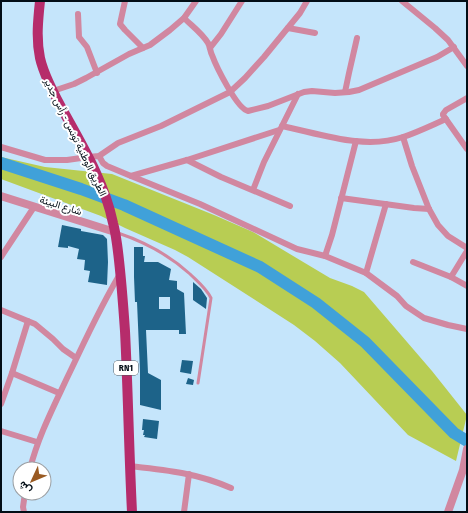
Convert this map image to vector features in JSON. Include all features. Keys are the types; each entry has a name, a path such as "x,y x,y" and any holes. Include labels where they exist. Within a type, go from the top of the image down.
{"main road":[{"name":"الطريق الوطنية تونس - رأس جدير","path":"40,1 37,28 40,60 101,184 110,209 114,229 121,272 126,350 132,512"}],"street":[{"path":"125,1 120,24 143,48"},
{"path":"54,91 74,84 97,73 160,38 184,18 196,1"},
{"path":"210,48 221,34 242,1"},
{"path":"1,147 45,160 67,160 99,156 118,144 161,126 230,92 246,78 264,57 300,13 307,1"},
{"path":"402,1 448,40 467,66"},
{"path":"78,14 79,37 87,47 97,73"},
{"path":"184,18 204,37 230,92 241,107 248,112 298,94 312,91 335,93 359,90 437,57 454,47"},
{"path":"288,28 315,33"},
{"path":"345,92 357,38"},
{"path":"253,190 298,94"},
{"path":"467,98 444,112 443,115 467,149"},
{"path":"131,176 187,160 281,128 356,141 382,141 403,137 446,119"},
{"path":"403,137 412,166 429,209 438,225 448,236 467,250 451,278"},
{"path":"325,256 356,141"},
{"path":"99,156 103,163 107,166 200,204 297,249 325,256 366,273 397,296 406,306 424,318 467,329"},
{"path":"187,160 290,206"},
{"name":"شارع البيئة","path":"1,196 34,207 114,229"},
{"path":"341,198 429,209"},
{"path":"366,273 386,204"},
{"path":"1,257 34,207"},
{"path":"413,262 467,286"},
{"path":"32,461 37,442 59,393 108,293 121,272"},
{"path":"1,310 28,321 40,328 63,349 76,358"},
{"path":"1,404 28,321"},
{"path":"12,373 59,393"},
{"path":"1,432 37,442"},
{"path":"448,512 465,471 467,449"},
{"path":"130,466 189,474 215,481 231,488"},
{"path":"184,512 189,474"},
{"path":"24,501 24,512"}],"lane":[{"path":"114,229 164,254 184,269 208,292 211,298 198,383"}],"green space":[{"path":"1,157 45,167 112,174 253,232 330,278 364,292 432,371 467,415 456,461 408,435 340,363 294,325 175,250 101,216 1,179"}],"building":[{"path":"62,225 81,229 81,231 103,235 107,239 107,285 88,282 90,271 84,270 85,260 77,259 79,249 68,246 68,248 58,247"},
{"path":"134,247 143,247 143,256 145,256 144,262 158,262 171,269 169,280 177,281 177,289 184,293 186,334 179,334 179,330 146,330 148,373 161,380 161,410 140,405 137,302 135,302","holes":["159,297 170,297 170,309 159,309"]},
{"path":"193,282 201,289 207,298 206,309 193,300"},
{"path":"182,360 193,361 191,374 180,372"},
{"path":"188,378 194,380 193,385 186,384"},
{"path":"143,419 159,421 157,439 144,437 144,430 142,430"}],"waterway":[{"path":"1,163 81,189 124,205 260,267 316,303 365,342 454,433 467,441"}]}
